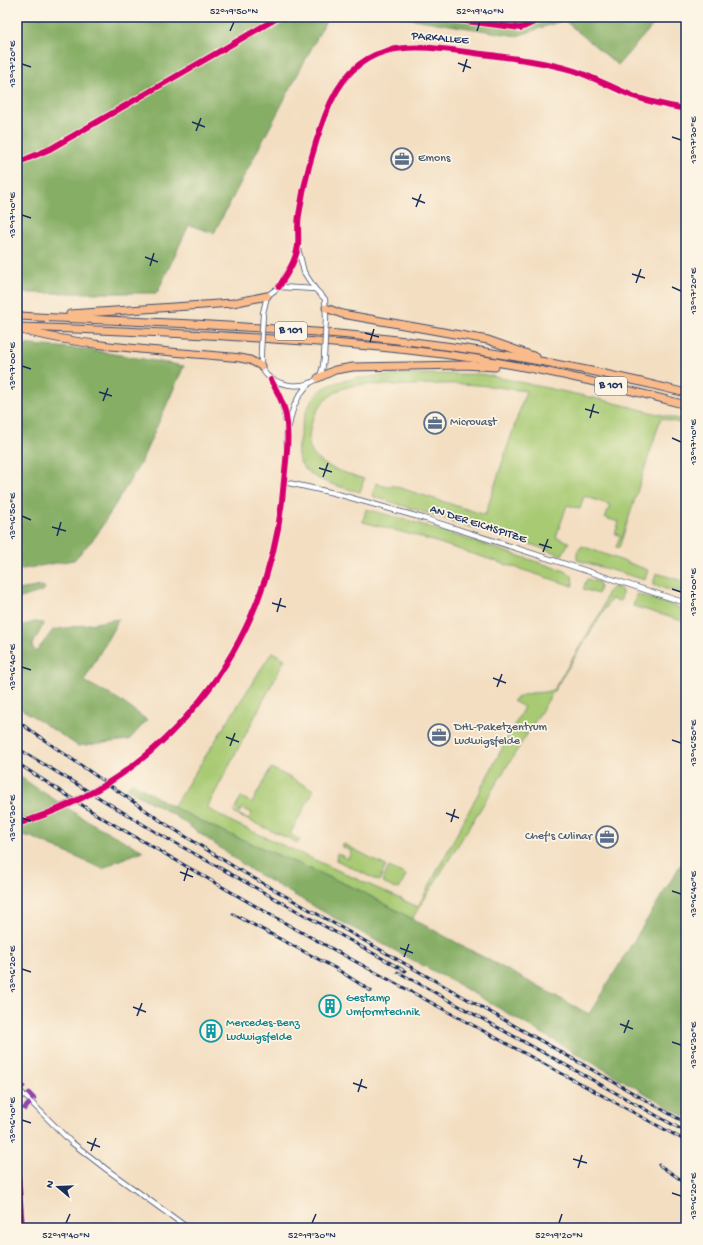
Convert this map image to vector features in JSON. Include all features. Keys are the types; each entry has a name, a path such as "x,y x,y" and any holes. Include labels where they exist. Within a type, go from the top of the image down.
{"highway":[{"path":"29,317 233,303 267,296"},
{"path":"326,308 342,314 488,340 552,362"},
{"name":"B 101","path":"17,316 370,337 552,362 686,393"},
{"path":"17,328 40,335 99,344 240,358 250,360 261,366"},
{"name":"B 101","path":"17,328 233,336 349,344 443,354 596,382 686,405"},
{"path":"318,378 335,370 353,367 465,365 534,370"}],"street":[{"name":"PARKALLEE","path":"298,246 298,217 315,144 329,105 340,84 354,69 380,52 410,46 431,47 542,63 588,76 645,100 686,109"},
{"path":"17,824 43,815 84,796 122,774 150,752 188,715 221,674 239,644 258,602 271,565 279,532 284,482 287,432 286,415 279,394 261,366 263,313 267,296 279,287 291,267 298,246"},
{"path":"287,432 295,403 299,395 309,384 318,378 322,372 324,358 326,317 325,299 315,289 304,272 298,246"},
{"path":"279,287 315,289"},
{"path":"271,380 278,384 309,384"},
{"name":"AN DER EICHSPITZE","path":"284,482 320,490 426,519 686,603"},
{"path":"17,1101 18,1090"},
{"path":"18,1090 72,1142 106,1169 188,1228"}],"green space":[{"path":"17,17 328,17 214,233 189,225 157,293 17,293"},
{"path":"401,17 660,17 618,65 564,20 517,36"},
{"path":"17,344 84,349 184,366 140,464 96,536 74,560 17,570"},
{"path":"482,374 603,400 686,421 686,425 661,418 619,548 616,547 620,536 615,534 619,522 605,518 610,505 584,496 580,509 567,505 556,537 569,542 562,555 483,528 478,529 372,496 376,483 386,487 391,485 485,515 526,391 466,384 349,386 330,396 319,407 310,429 310,447 320,461 328,466 364,479 360,492 340,487 319,479 302,466 298,457 298,446 305,414 312,400 323,389 336,383 375,376"},
{"path":"366,509 417,523 565,571 572,575 573,586 417,536 363,522"},
{"path":"582,546 648,570 645,580 577,560 577,552"},
{"path":"656,573 686,582 686,595 653,585"},
{"path":"587,579 599,582 600,587 598,594 583,589"},
{"path":"43,586 45,588 43,591 17,599 17,590"},
{"path":"613,587 618,587 622,591 621,601 611,599 412,919 359,890 211,826 173,807 272,652 285,659 207,808 234,823 418,907 524,707 513,701 530,693 544,692 554,689 602,610 607,593"},
{"path":"637,594 686,610 686,622 633,606"},
{"path":"119,619 84,681 118,699 147,720 129,740 78,746 17,706 17,627 35,622 44,623 32,646 36,652 53,630"},
{"path":"271,768 314,790 290,834 300,840 298,843 248,820 252,813 242,808 240,812 235,809 241,797 252,803"},
{"path":"17,775 84,819 143,851 117,861 103,869 31,837 17,834"},
{"path":"132,782 173,807 211,826 359,890 589,1014 686,856 686,1117 452,981 336,919 251,870 174,815 127,789"},
{"path":"234,811 248,820 235,814"},
{"path":"344,844 386,866 379,881 336,860 337,853 348,859 351,851 341,846"},
{"path":"389,867 406,875 400,888 395,889 382,882"}],"railway":[{"path":"17,721 164,823 236,868 686,1123"},
{"path":"17,748 159,834 405,971"},
{"path":"17,763 99,816 292,927 686,1141"},
{"path":"233,914 335,968 371,991"},
{"path":"398,972 686,1132"},
{"path":"659,1165 686,1183"}],"marked path":[{"path":"17,1081 34,1099 17,1116"}],"cycle path":[{"path":"17,163 50,149 279,17"},
{"path":"433,17 521,28 545,17"},
{"path":"279,287 291,267 297,251 298,219 303,190 325,116 338,89 352,70 369,58 388,50 431,48 456,50 529,61 575,71 633,96 659,104 686,109"},
{"path":"17,824 71,803 120,775 164,740 201,699 233,652 257,602 274,548 283,491 288,434 284,406 271,380"},
{"path":"17,1160 22,1228"}],"place":[{"name":"Emons","path":"402,159"},
{"name":"Microvast","path":"435,423"},
{"name":"DHL-Paketzentrum Ludwigsfelde","path":"439,735"},
{"name":"Chef's Culinar","path":"607,837"},
{"name":"Gestamp Umformtechnik","path":"330,1006"},
{"name":"Mercedes-Benz Ludwigsfelde","path":"211,1031"}]}
